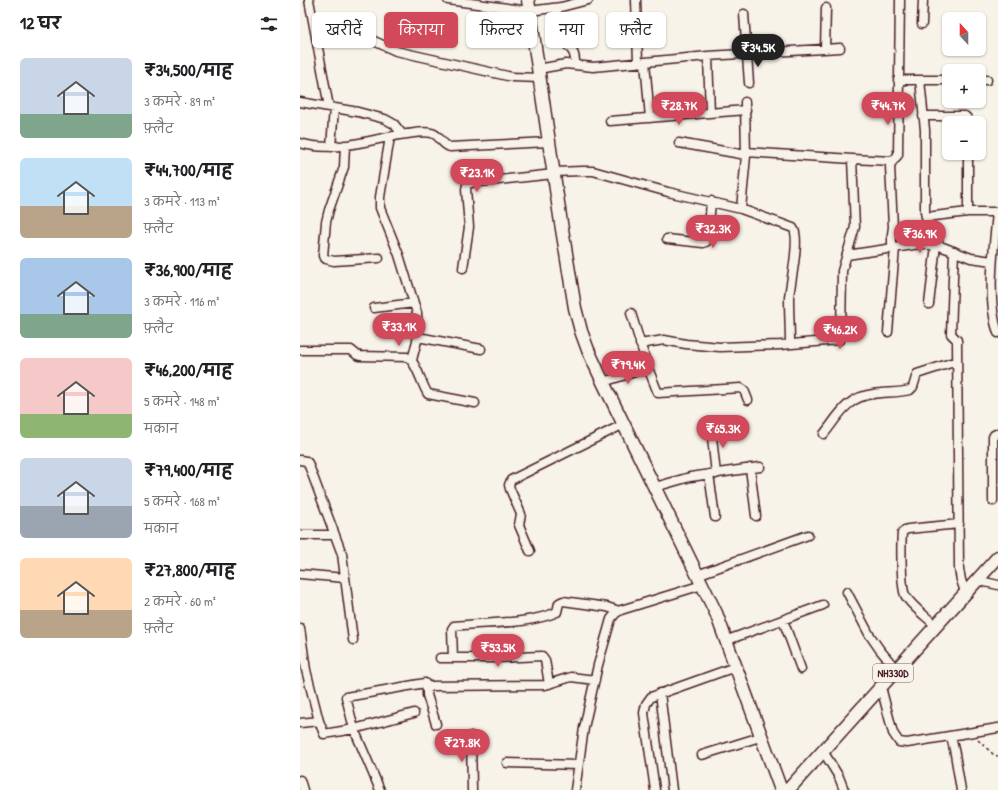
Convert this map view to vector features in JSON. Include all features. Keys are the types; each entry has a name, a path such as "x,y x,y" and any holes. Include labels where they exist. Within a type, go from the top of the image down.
{"highway":[{"path":"528,5 575,308 586,344 603,382 716,613 760,737 781,790"},
{"name":"NH330D","path":"788,790 998,557"}],"street":[{"path":"309,0 332,107 331,147"},
{"path":"448,0 557,8 588,0"},
{"path":"636,0 642,62 650,118"},
{"path":"888,332 893,248 890,166 898,155 900,0"},
{"path":"922,24 923,0"},
{"path":"557,8 562,35 575,54 575,64"},
{"path":"825,49 826,8"},
{"path":"744,14 749,83"},
{"path":"376,42 396,51 512,77 539,74 566,64 593,67 708,56 840,48"},
{"path":"708,56 710,113"},
{"path":"898,80 942,80"},
{"path":"920,80 925,130 925,212 926,218 938,246 929,304"},
{"path":"300,102 358,112 385,120 394,124 402,134"},
{"path":"610,121 710,113 746,106 746,154 741,209"},
{"path":"923,116 942,116"},
{"path":"300,143 331,147 402,134 433,133 438,136 445,146 450,147 549,142"},
{"path":"390,137 380,197 380,208 395,242 417,316 418,337 412,360 428,394 476,403"},
{"path":"679,143 746,154 893,161"},
{"path":"346,145 344,167 326,222 323,256 326,259 334,261 379,258"},
{"path":"640,344 664,340 691,345 720,347 838,341 840,339 841,281 844,263 855,227 852,160"},
{"path":"968,160 968,212"},
{"path":"463,268 469,223 466,189 467,185 470,183 554,173 582,170 593,171 668,192 741,209 790,227 795,231 796,248 790,298 790,344"},
{"path":"667,239 703,243 706,242 708,239 711,201"},
{"path":"926,218 968,212 998,212 992,261 995,283 993,311 998,333"},
{"path":"847,255 915,244 938,246 971,258 992,261"},
{"path":"954,251 951,334 957,340 959,570 965,592"},
{"path":"374,308 414,303"},
{"path":"631,313 648,368 658,393 741,388 744,390 748,400"},
{"path":"418,337 480,349"},
{"path":"300,350 351,350 360,356 402,357 412,360"},
{"path":"824,434 851,401 862,396 872,394 910,390 913,387 917,374 957,361"},
{"path":"603,382 648,368"},
{"path":"530,552 519,525 522,514 510,489 509,485 511,480 624,424"},
{"path":"711,428 715,517"},
{"path":"994,501 993,437 998,433"},
{"path":"300,460 307,462 342,554 353,640"},
{"path":"655,487 685,478 760,467"},
{"path":"750,468 756,516"},
{"path":"936,626 910,601 905,594 903,578 902,533 908,529 959,524"},
{"path":"300,535 335,535"},
{"path":"575,790 580,746 609,624 613,616 619,611 700,580 808,535"},
{"path":"300,574 345,578"},
{"path":"976,580 998,585"},
{"path":"847,592 869,634 896,669"},
{"path":"454,658 452,629 454,626 514,621 538,617 557,612 559,604 563,602 608,607 619,611"},
{"path":"725,641 823,605"},
{"path":"783,620 801,669"},
{"path":"300,628 306,670 322,732 325,735 414,713"},
{"path":"440,658 542,656 545,660 549,684"},
{"path":"655,790 644,713 646,704 651,697 660,693 735,667"},
{"path":"427,689 434,686 549,684 571,677 595,680"},
{"path":"380,790 354,728 346,697 425,683 436,724"},
{"path":"881,688 893,733 899,742 907,743 998,728"},
{"path":"660,693 672,790"},
{"path":"300,723 319,721"},
{"path":"472,736 472,790"},
{"path":"951,736 961,790"},
{"path":"702,755 760,737"},
{"path":"823,751 839,777 844,790"},
{"path":"507,763 578,765"},
{"path":"300,780 302,790"}],"path":[{"path":"969,732 994,755 998,756"}]}
